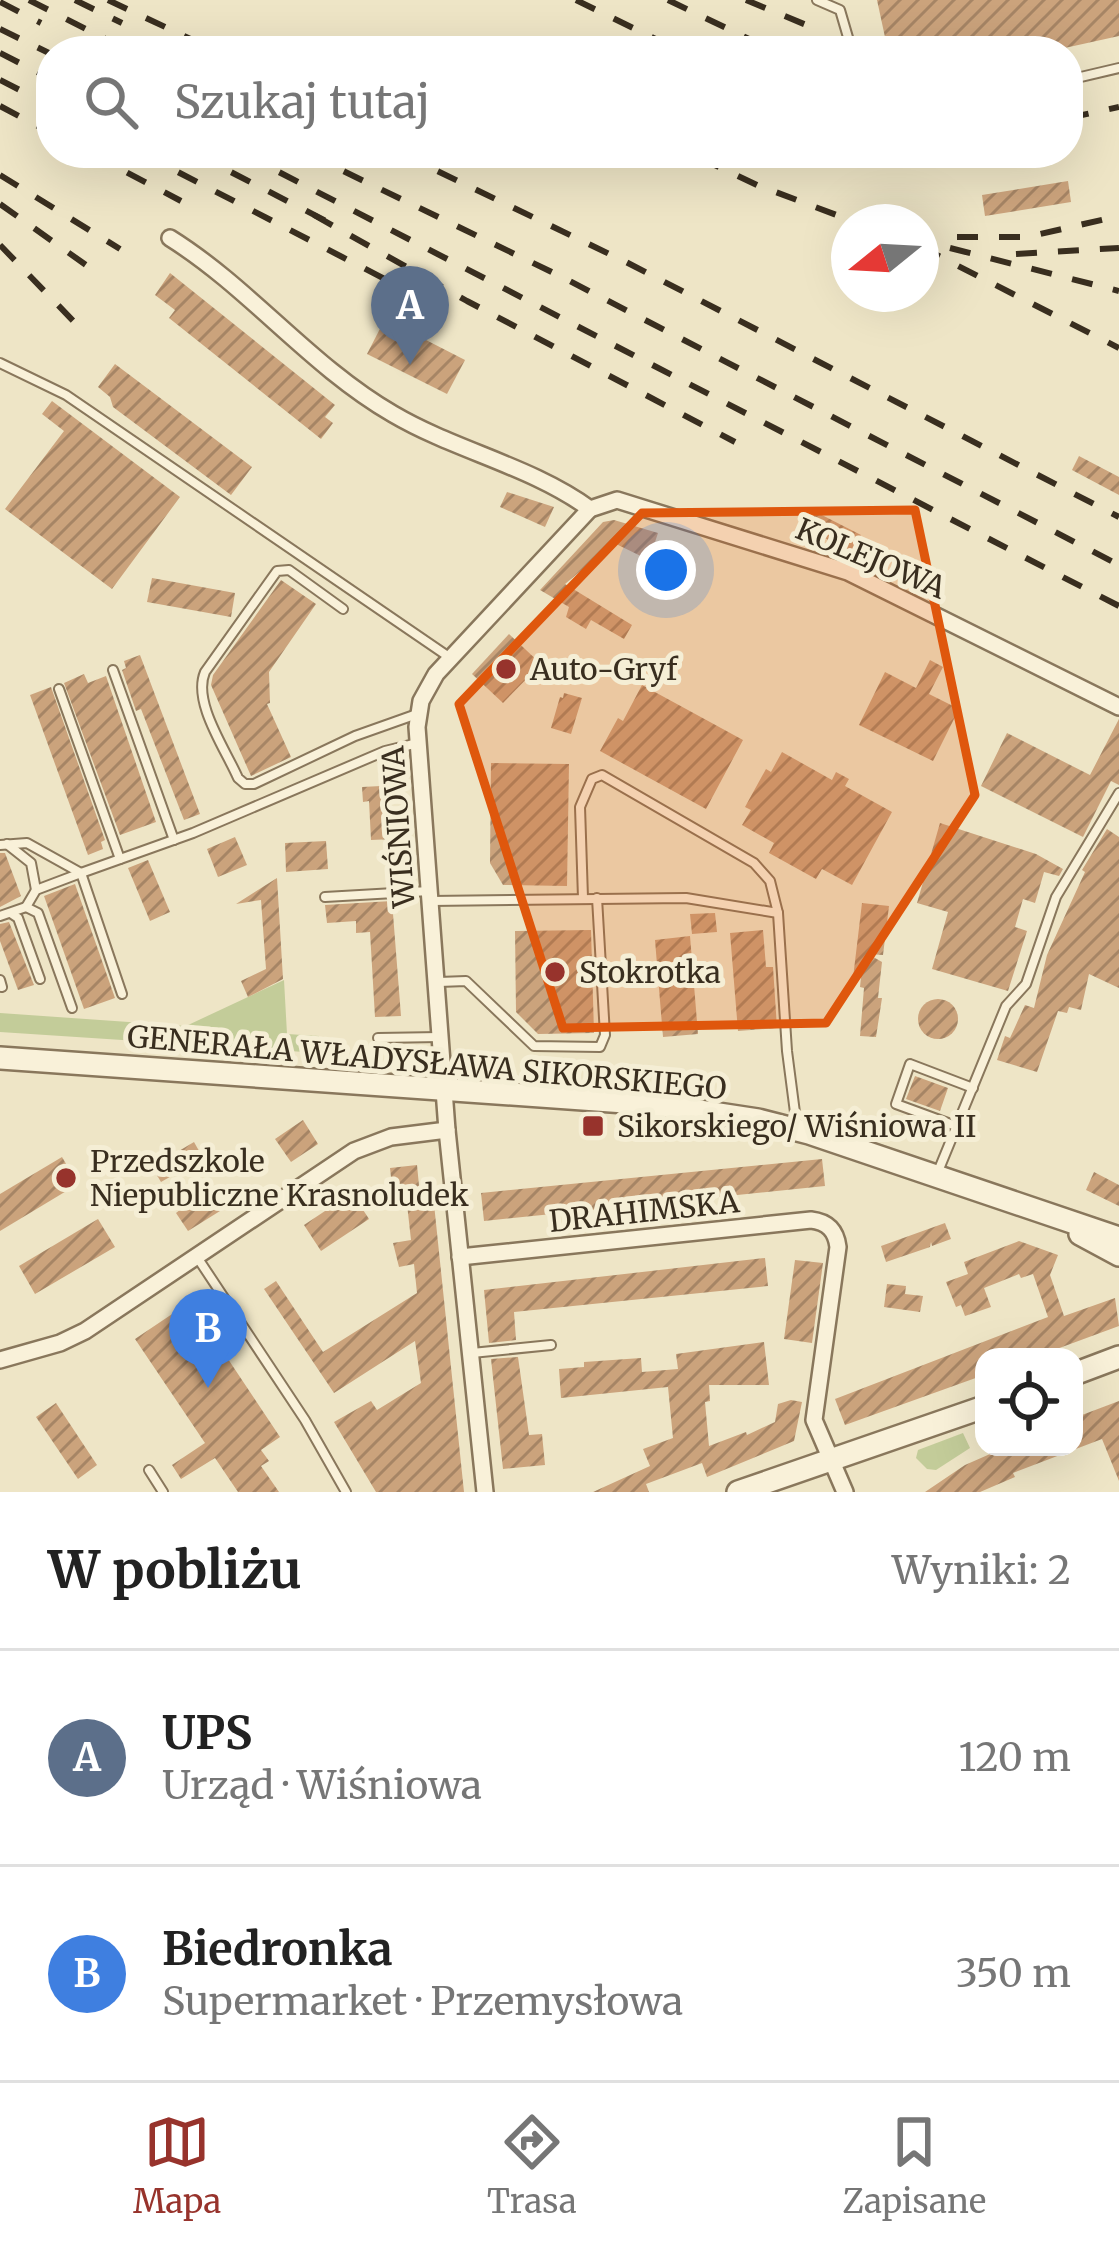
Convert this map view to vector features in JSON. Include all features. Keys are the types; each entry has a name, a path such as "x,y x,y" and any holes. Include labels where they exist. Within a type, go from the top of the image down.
{"street":[{"path":"170,238 394,415 547,483 590,509"},
{"name":"KOLEJOWA","path":"590,509 605,501 627,502 848,572 1119,707"},
{"name":"WIŚNIOWA","path":"485,1492 447,1130 418,714 425,689 451,658 590,509"},
{"name":"GENERAŁA WŁADYSŁAWA SIKORSKIEGO","path":"0,1058 653,1104 797,1130 1119,1238"},
{"path":"0,1360 72,1337 354,1151 391,1137 447,1130"},
{"path":"1044,1212 1119,1256"},
{"name":"DRAHIMSKA","path":"460,1257 812,1220 831,1228 838,1247 814,1420 830,1461"},
{"path":"1083,1371 1119,1357"},
{"path":"738,1492 975,1410"},
{"path":"830,1461 845,1492"}],"lane":[{"path":"817,0 840,10 848,36"},
{"path":"1083,76 1119,68"},
{"path":"0,363 66,395 451,658"},
{"path":"343,609 289,570 277,571 205,672 200,682 205,703 241,782 254,784 355,736 418,714"},
{"path":"113,670 174,840"},
{"path":"59,689 120,859"},
{"path":"5,915 26,907 36,890 174,840 385,751 419,742"},
{"path":"584,898 580,807 592,779 602,775 754,863 770,881 778,913 797,1130"},
{"path":"936,1175 1006,1006 1026,984 1056,897 1119,793"},
{"path":"3,844 27,843 81,873 122,994"},
{"path":"3,844 31,863 36,890"},
{"path":"325,896 686,898 778,913"},
{"path":"437,982 466,981 534,1046 599,1047 605,1035 597,898"},
{"path":"26,907 38,913 73,1007"},
{"path":"5,915 18,919 40,979"},
{"path":"378,1037 441,1037"},
{"path":"956,1126 896,1104 910,1064 973,1088"},
{"path":"196,1256 305,1420 346,1492"},
{"path":"470,1353 551,1345"},
{"path":"149,1470 163,1492"}],"highlighted area":[{"path":"915,510 975,795 826,1023 563,1028 459,704 642,513"}],"green space":[{"path":"284,980 287,1034 319,1036 320,1053 0,1032 0,1013 186,1026"},
{"path":"963,1433 970,1448 936,1470 927,1469 916,1458 918,1450"}],"building":[{"path":"877,0 1119,0 1119,36 1083,44 1083,36 885,36"},
{"path":"1068,181 1071,202 985,216 982,195"},
{"path":"170,273 335,405 325,417 333,423 321,439 169,318 175,310 155,295"},
{"path":"385,319 465,360 447,394 367,354"},
{"path":"115,364 252,467 231,495 113,407 98,387"},
{"path":"52,401 180,497 112,589 5,509 64,431 42,414"},
{"path":"1079,456 1119,477 1119,495 1072,470"},
{"path":"507,492 554,507 545,527 500,507"},
{"path":"814,511 861,535 852,552 805,528"},
{"path":"614,520 658,533 649,560 614,543 565,584 632,625 624,639 591,620 586,629 566,617 569,607 540,590 603,522"},
{"path":"152,578 235,593 231,617 147,602"},
{"path":"281,580 316,604 269,672 267,704 291,757 251,776 211,685 213,675"},
{"name":"Auto-Gryf","path":"509,634 541,664 503,703 472,674"},
{"path":"140,655 200,814 184,820 122,670 124,661"},
{"path":"930,660 943,667 929,694 959,709 933,761 859,725 885,672 916,688"},
{"path":"84,674 88,683 106,676 156,822 120,835 64,683"},
{"path":"642,685 743,740 706,809 600,751"},
{"path":"51,687 105,840 103,849 88,855 30,695"},
{"path":"564,693 582,698 571,734 551,728"},
{"path":"1119,719 1119,785 1111,781 1083,837 981,786 1007,733 1090,775"},
{"path":"782,752 832,780 836,772 849,779 845,786 892,812 852,885 822,869 816,879 769,853 774,843 742,825 751,810 745,807 766,769 771,772"},
{"path":"491,763 569,764 567,886 503,885 490,863"},
{"path":"381,786 383,814 392,813 394,839 371,840 369,801 363,802 362,787"},
{"path":"940,823 1036,854 1063,869 1059,876 1044,872 1035,903 1023,899 1015,927 1027,931 1008,991 932,969 948,912 917,903"},
{"path":"1107,829 1119,837 1119,988 1089,974 1081,1010 1058,1011 1037,1072 997,1060 1005,1036 1010,1038 1025,1005 1034,1008 1047,955 1082,870"},
{"path":"235,837 247,865 218,877 207,849"},
{"path":"326,841 328,869 286,872 285,843"},
{"path":"0,853 5,853 21,896 0,907"},
{"path":"148,860 170,912 150,921 128,868"},
{"path":"277,878 283,979 248,997 241,981 266,969 261,900 236,904"},
{"path":"75,884 115,998 84,1009 44,896"},
{"path":"392,901 401,1016 375,1017 370,932 356,933 356,921 327,923 325,905"},
{"path":"862,903 889,906 883,955 868,954 882,962 876,1037 860,1036 864,988 861,977 853,978"},
{"path":"715,913 717,932 692,934 690,914"},
{"path":"9,922 34,985 18,990 0,941 0,924"},
{"name":"Stokrotka","path":"591,930 594,1033 538,1034 516,1012 515,931"},
{"path":"763,930 766,967 773,967 777,1028 738,1031 730,933"},
{"path":"690,936 698,1034 663,1037 655,940"},
{"path":"938,999 952,1005 958,1019 952,1033 938,1039 924,1033 918,1019 924,1005"},
{"path":"915,1076 948,1088 940,1111 906,1099"},
{"path":"303,1120 318,1144 291,1162 275,1139"},
{"path":"194,1142 203,1158 161,1182 152,1167"},
{"path":"62,1157 78,1184 0,1231 0,1194"},
{"path":"822,1159 825,1186 484,1221 481,1193"},
{"path":"417,1165 421,1206 434,1204 464,1492 376,1492 334,1422 371,1401 377,1410 421,1383 415,1341 334,1393 264,1289 276,1281 323,1352 417,1293 414,1264 399,1267 393,1243 411,1240 406,1195 393,1196 390,1168"},
{"path":"1094,1172 1119,1185 1119,1206 1086,1190"},
{"path":"205,1190 220,1211 188,1231 176,1213"},
{"path":"352,1193 369,1219 321,1251 304,1225"},
{"path":"98,1219 115,1247 35,1294 19,1266"},
{"path":"945,1223 951,1239 932,1246 931,1242 930,1247 886,1262 881,1246"},
{"path":"1019,1241 1058,1255 1050,1275 1064,1316 1115,1298 1119,1326 1059,1348 975,1348 975,1378 845,1425 835,1399 1048,1317 1033,1274 1021,1278 1019,1274 984,1288 991,1307 965,1316 946,1282 968,1274 964,1262"},
{"path":"765,1258 768,1286 514,1312 516,1340 489,1343 484,1290"},
{"path":"795,1260 823,1263 812,1343 784,1339"},
{"path":"887,1284 906,1286 905,1294 923,1296 920,1312 884,1307"},
{"path":"190,1302 280,1437 261,1450 269,1461 261,1466 279,1492 238,1492 215,1458 181,1479 172,1465 205,1443 135,1339"},
{"path":"764,1342 769,1385 709,1385 710,1401 705,1402 709,1446 775,1422 778,1404 791,1400 802,1402 794,1441 707,1477 702,1463 646,1484 649,1492 593,1492 650,1466 643,1449 673,1438 668,1387 561,1398 559,1369 584,1367 584,1362 641,1358 642,1372 678,1369 676,1354"},
{"path":"518,1357 529,1435 542,1434 545,1465 503,1469 491,1359"},
{"path":"1119,1401 1119,1481 1102,1439 1083,1446 1083,1415"},
{"path":"56,1403 97,1465 78,1479 36,1417"},
{"path":"986,1456 1058,1456 980,1492 925,1492"}],"railway":[{"path":"29,0 100,36"},
{"path":"75,0 122,23"},
{"path":"108,0 184,36"},
{"path":"576,0 649,36"},
{"path":"668,0 743,36"},
{"path":"746,0 816,29"},
{"path":"0,2 41,23"},
{"path":"0,29 36,47"},
{"path":"0,53 36,71"},
{"path":"0,80 36,98"},
{"path":"0,106 36,125"},
{"path":"1083,115 1119,107"},
{"path":"118,168 181,201"},
{"path":"170,168 410,292"},
{"path":"223,168 328,222"},
{"path":"271,168 1119,606"},
{"path":"337,168 560,276 1119,565"},
{"path":"431,168 626,262 1119,517"},
{"path":"721,168 831,213"},
{"path":"0,175 120,249"},
{"path":"0,204 100,275"},
{"path":"314,215 735,442"},
{"path":"957,237 1027,237 1119,216"},
{"path":"0,245 82,330"},
{"path":"950,248 1119,291"},
{"path":"1016,254 1119,248"},
{"path":"939,256 1119,348"}],"place":[{"name":"UPS","path":"410,365"},
{"name":"Auto-Gryf","path":"506,669"},
{"name":"Stokrotka","path":"555,972"},
{"name":"Sikorskiego/ Wiśniowa II","path":"593,1126"},
{"name":"Przedszkole Niepubliczne Krasnoludek","path":"66,1178"},
{"name":"Biedronka","path":"208,1388"}]}
